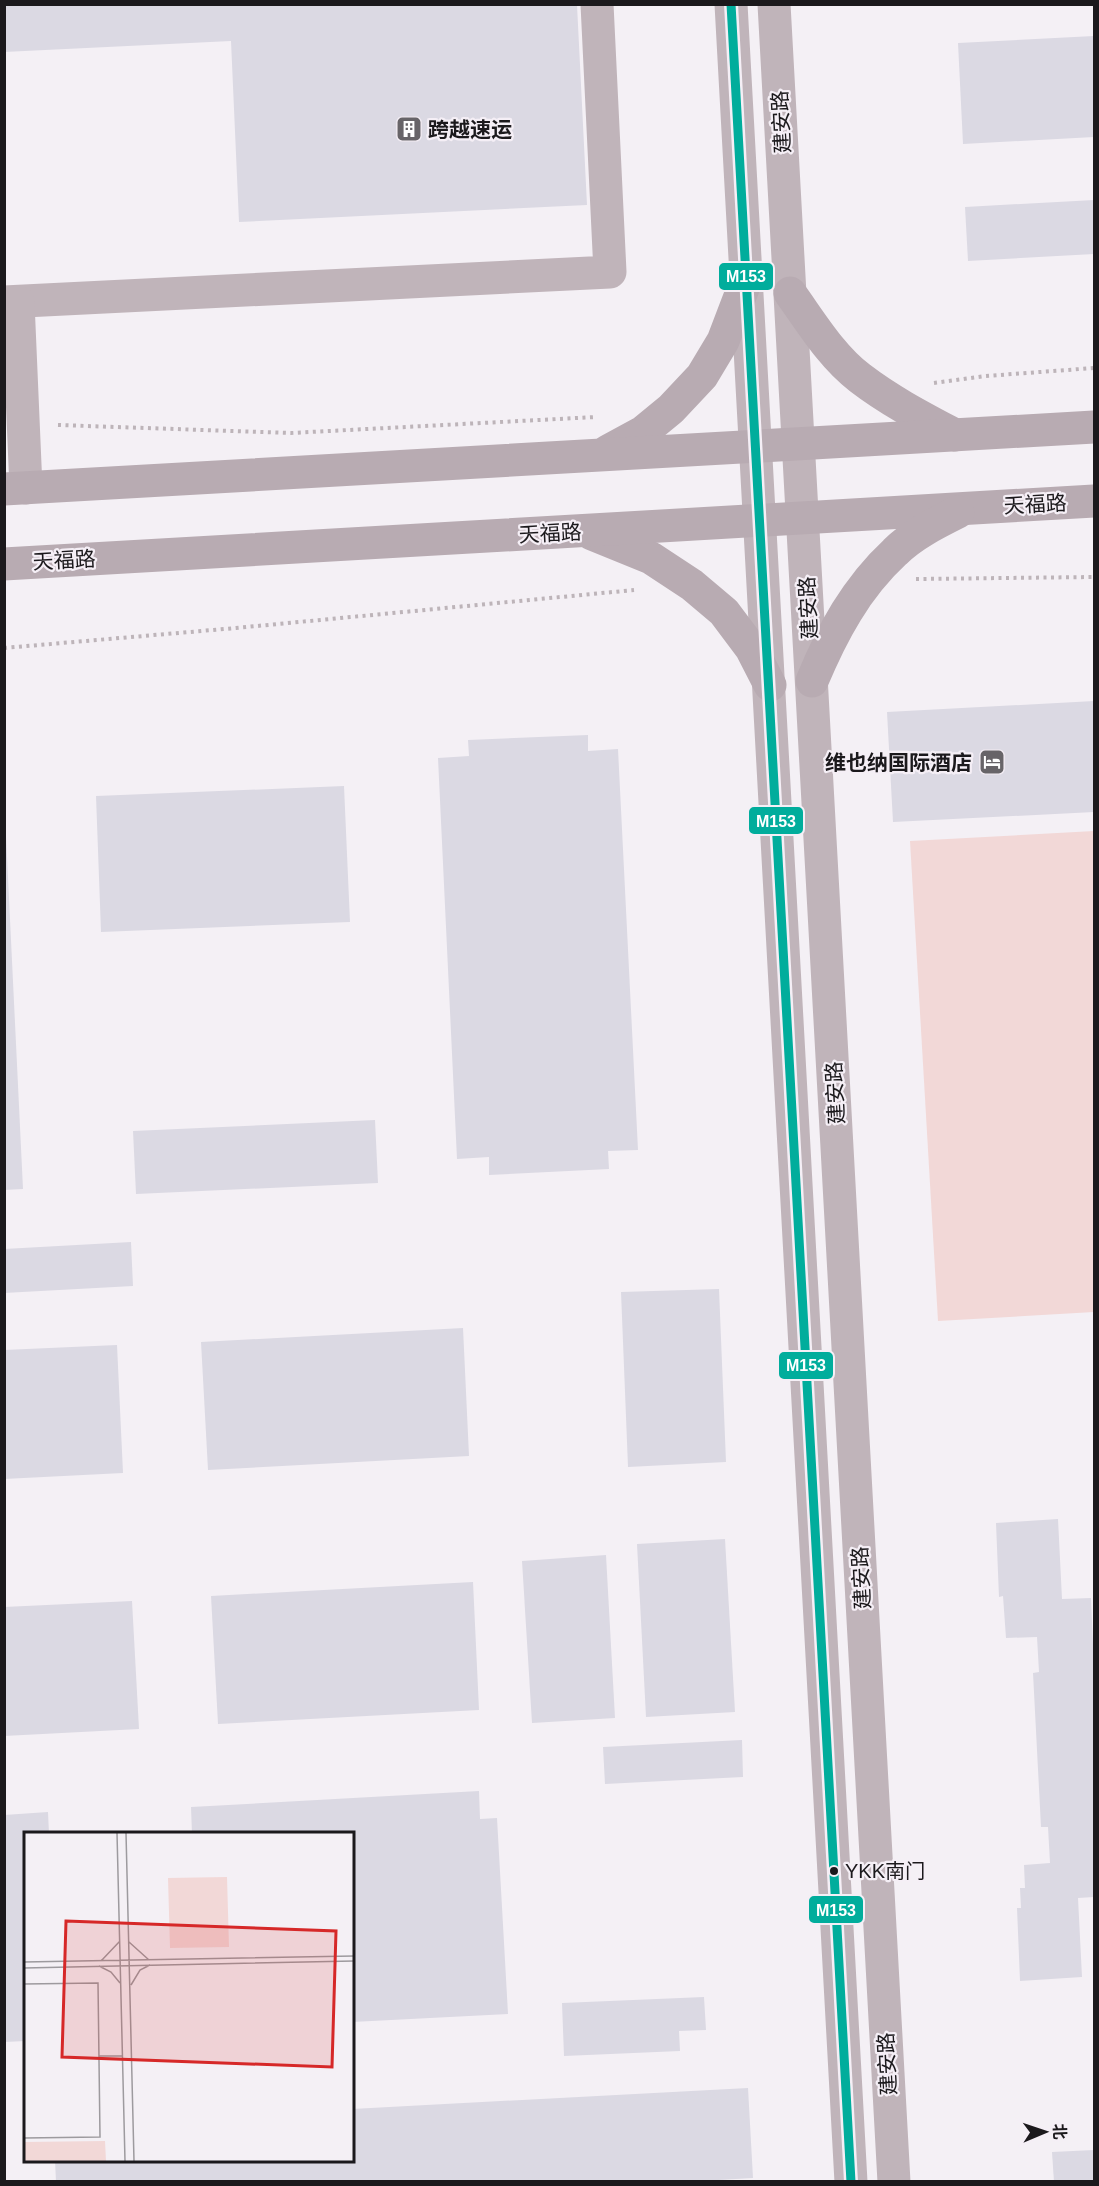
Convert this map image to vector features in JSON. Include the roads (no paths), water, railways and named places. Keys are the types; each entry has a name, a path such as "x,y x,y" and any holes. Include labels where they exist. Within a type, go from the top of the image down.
{"main road":[{"path":"601,455 643,432 671,409 702,376 723,341 747,278"},
{"path":"790,293 824,340 858,377 896,403 955,435"},
{"path":"15,489 1095,427"},
{"name":"天福路","path":"4,564 1095,501"},
{"path":"812,681 826,647 844,613 868,580 896,550 928,528 964,508"},
{"path":"585,531 651,558 692,585 724,612 731,621 751,648 770,686"}],"street":[{"path":"15,489 23,424 11,302 610,272 597,4"},
{"name":"建安路","path":"731,4 851,2181"},
{"name":"建安路","path":"774,4 894,2181"}],"place":[{"name":"跨越速运","path":"409,129"},
{"name":"维也纳国际酒店","path":"992,762"},
{"name":"YKK南门","path":"834,1871"}]}
